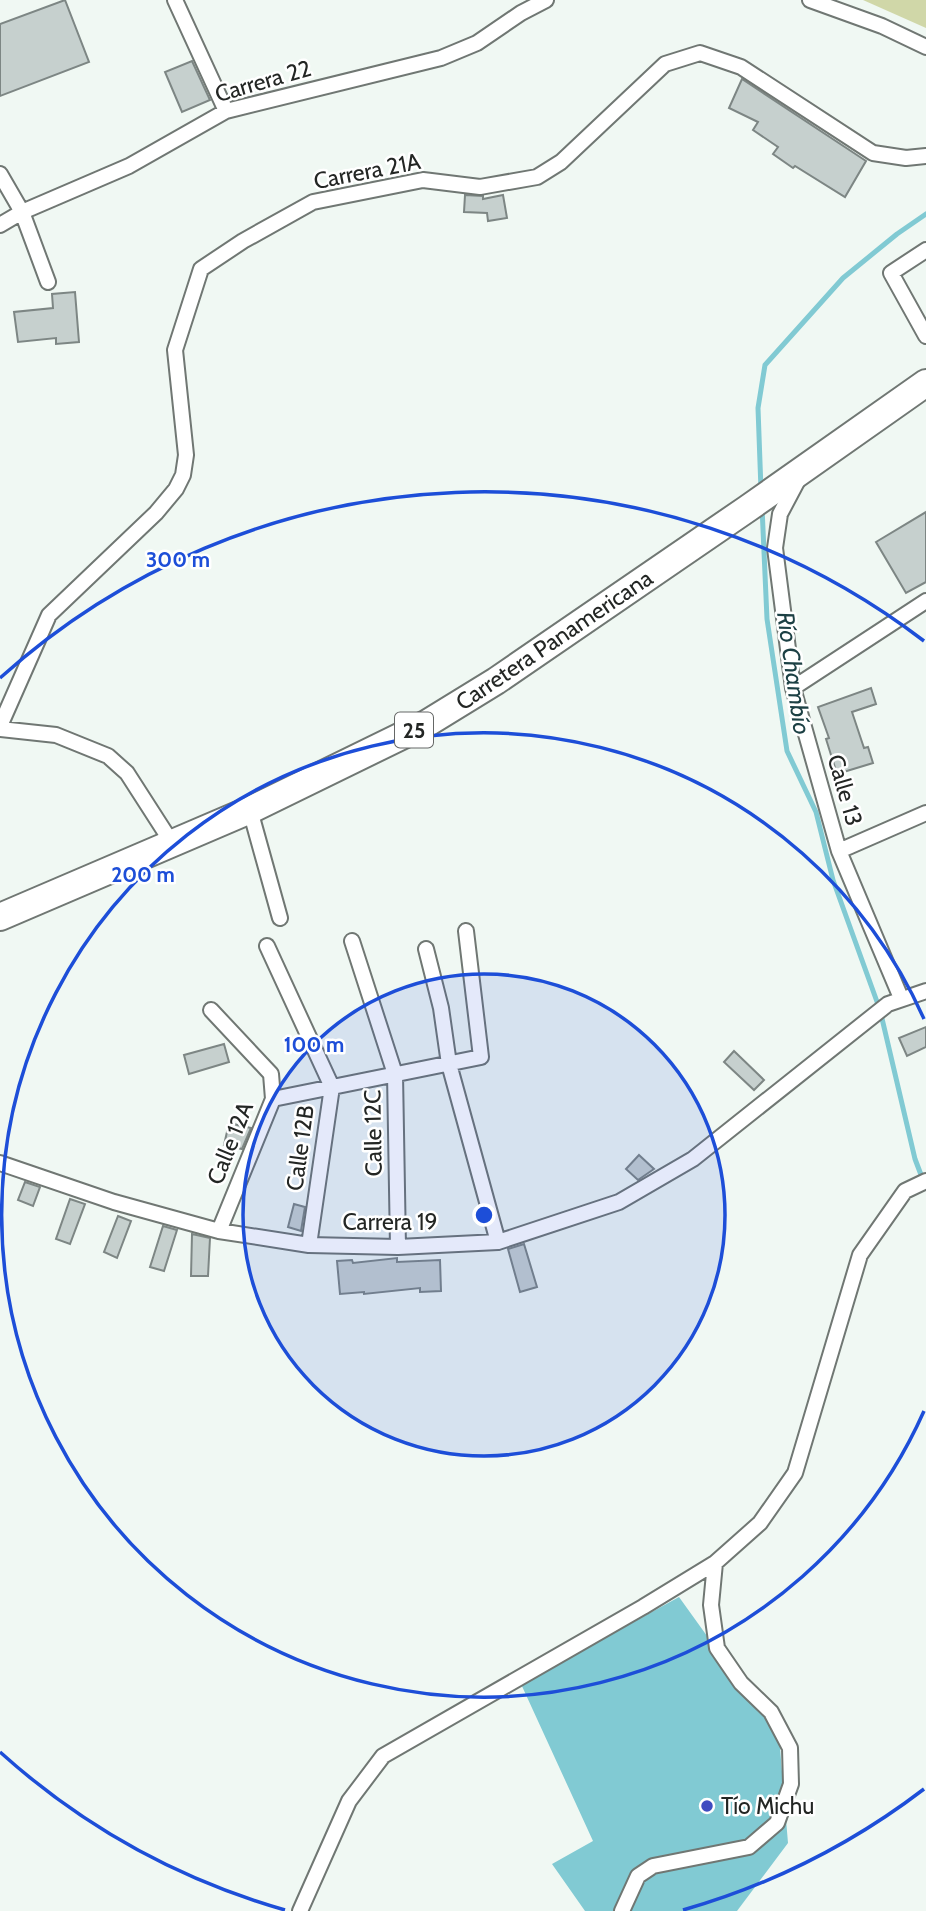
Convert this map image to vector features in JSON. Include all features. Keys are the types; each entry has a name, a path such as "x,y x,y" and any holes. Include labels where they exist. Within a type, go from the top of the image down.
{"highway":[{"name":"Carretera Panamericana","path":"0,916 250,810 426,724 496,681 926,383"}],"street":[{"path":"175,0 226,111"},
{"name":"Carrera 22","path":"0,225 22,212 129,166 226,111 441,58 477,43 545,0"},
{"path":"810,0 882,26 926,47"},
{"name":"Carrera 21A","path":"0,727 49,615 156,513 176,489 183,475 186,455 175,350 201,270 243,241 313,202 423,180 480,187 537,177 561,162 665,64 700,53 741,66 873,153 905,158 926,156"},
{"path":"0,174 22,212 48,282"},
{"path":"926,250 891,273 926,336"},
{"name":"Calle 13","path":"805,467 780,514 775,548 793,688 839,851 894,1001"},
{"path":"793,688 926,601"},
{"path":"0,727 56,735 108,756 127,773 172,843"},
{"path":"250,810 280,918"},
{"path":"839,851 926,813"},
{"path":"273,1099 481,1057 466,931"},
{"name":"Calle 12C","path":"352,941 395,1074 398,1247"},
{"name":"Calle 12B","path":"267,946 332,1087 309,1245"},
{"path":"426,949 441,1008 449,1063 498,1242"},
{"name":"Carrera 19","path":"0,1163 114,1202 219,1231 309,1245 398,1247 498,1242 619,1202 693,1159 872,1015 894,1001 926,991"},
{"name":"Calle 12A","path":"211,1010 271,1074 273,1099 219,1231"},
{"path":"300,1911 349,1801 383,1756 715,1563 760,1522 795,1473 860,1255 905,1191 926,1181"},
{"path":"622,1911 638,1876 653,1866 749,1847 777,1823 791,1784 790,1748 778,1724 771,1712 741,1683 717,1647 711,1605 715,1563"}],"green space":[{"path":"863,0 926,0 926,28"}],"water":[{"path":"679,1597 779,1736 788,1843 737,1911 585,1911 552,1864 593,1841 521,1684"}],"building":[{"path":"65,0 89,62 0,96 0,24"},
{"path":"192,61 210,100 182,112 165,72"},
{"path":"742,79 866,161 845,197 773,154 778,147 753,130 758,122 729,108"},
{"path":"465,195 483,196 483,199 503,195 507,218 488,221 487,213 464,212"},
{"path":"75,292 79,342 56,344 56,338 18,342 14,312 53,308 52,294"},
{"path":"926,512 926,582 906,593 876,542"},
{"path":"871,688 876,704 852,712 864,748 868,747 873,763 837,774 826,739 829,738 818,707"},
{"path":"926,1027 926,1047 907,1056 899,1038"},
{"path":"224,1044 229,1062 189,1074 184,1055"},
{"path":"734,1051 764,1080 754,1090 724,1062"},
{"path":"229,1123 251,1128 242,1149 224,1145"},
{"path":"639,1155 654,1169 638,1180 626,1169"},
{"path":"25,1182 40,1187 33,1206 18,1200"},
{"path":"70,1199 85,1204 70,1244 56,1239"},
{"path":"294,1204 305,1207 301,1231 288,1227"},
{"path":"118,1216 131,1221 117,1258 104,1252"},
{"path":"163,1226 177,1230 164,1271 150,1267"},
{"path":"192,1234 210,1238 208,1276 191,1276"},
{"path":"524,1244 537,1287 520,1292 508,1249"},
{"path":"397,1258 397,1262 440,1260 441,1291 420,1292 420,1288 340,1294 337,1261 352,1260 353,1263"}],"waterway":[{"name":"Río Chambío","path":"761,490 758,408 765,365 843,278 926,214"},
{"name":"Río Chambío","path":"762,507 767,619 787,751 816,812 833,880 880,1010 915,1159 923,1180"}],"place":[{"name":"Tío Michu","path":"707,1806"}]}
